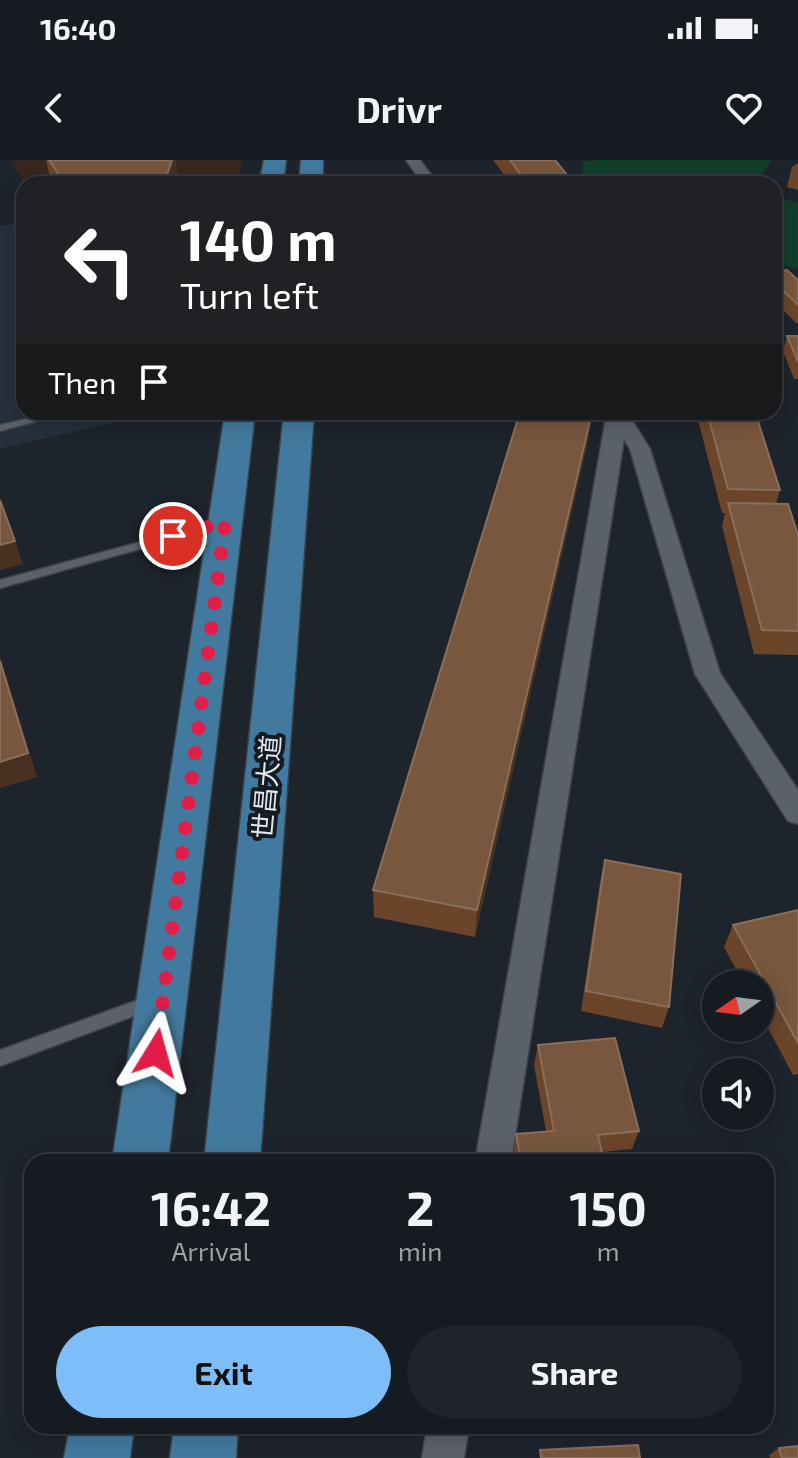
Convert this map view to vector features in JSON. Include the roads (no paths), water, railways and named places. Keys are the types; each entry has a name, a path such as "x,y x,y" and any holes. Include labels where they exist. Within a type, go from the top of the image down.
{"main road":[{"path":"141,1154 239,420"},
{"name":"世昌大道","path":"233,1154 298,420"},
{"path":"97,1458 101,1434"},
{"path":"203,1458 205,1434"}],"street":[{"path":"494,1154 616,420"},
{"path":"621,420 640,449 708,674 798,813"},
{"path":"443,1458 447,1434"}],"lane":[{"path":"0,428 34,420"},
{"path":"0,584 225,522"},
{"path":"0,1058 164,998"}]}
